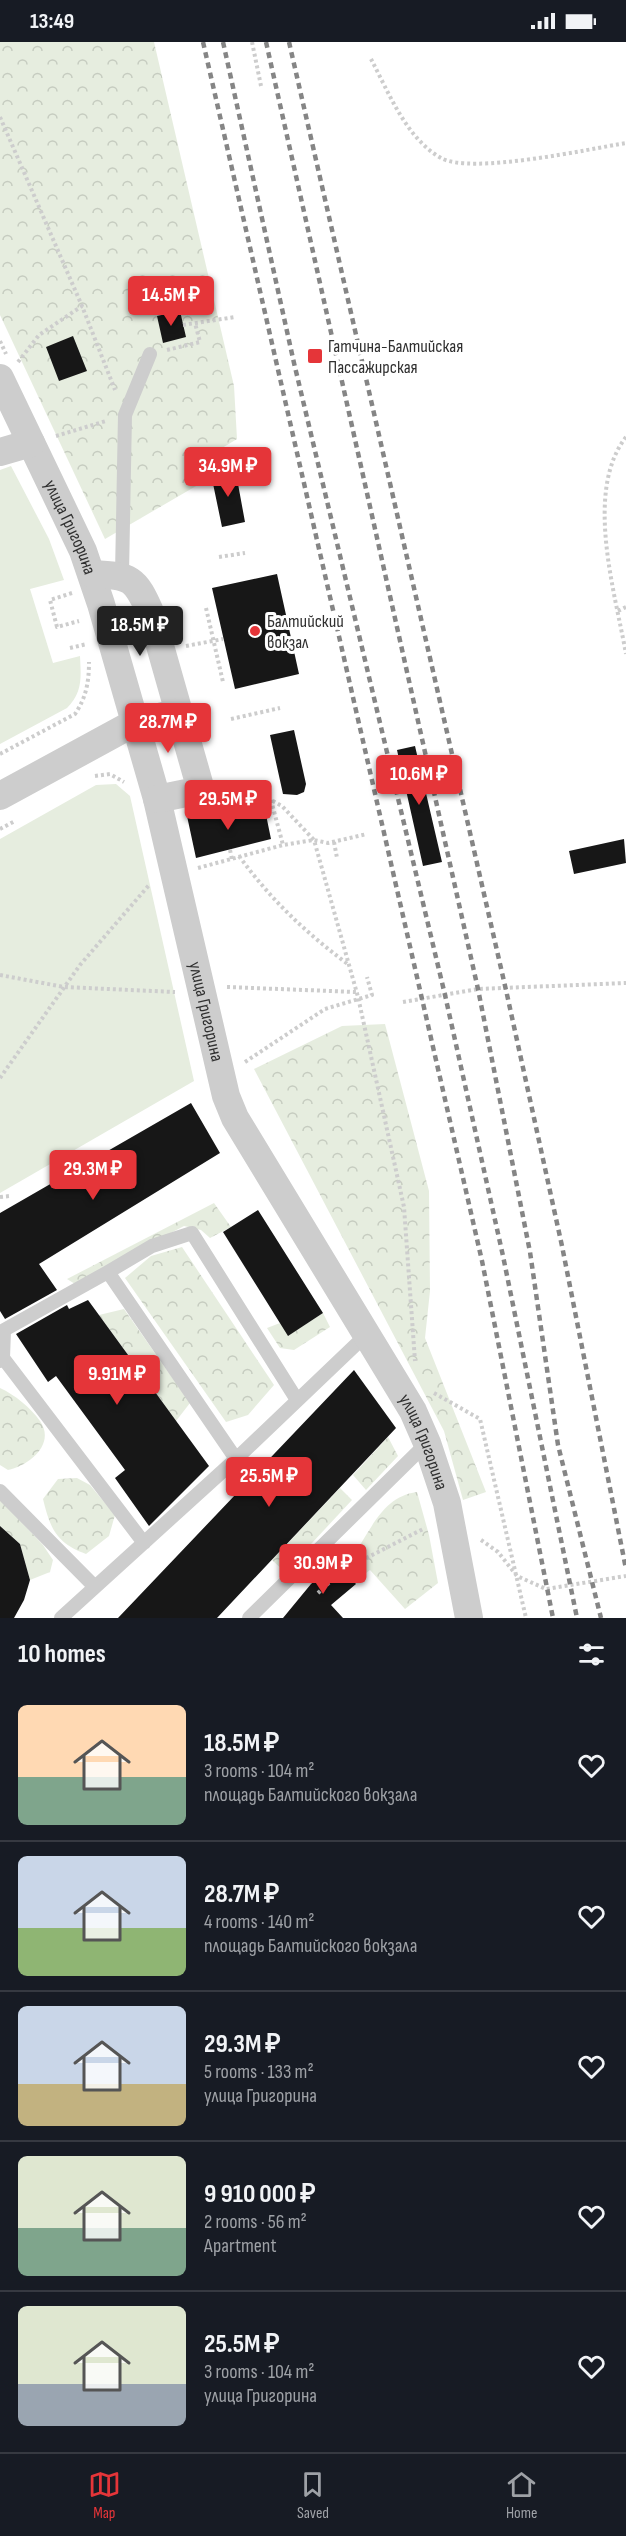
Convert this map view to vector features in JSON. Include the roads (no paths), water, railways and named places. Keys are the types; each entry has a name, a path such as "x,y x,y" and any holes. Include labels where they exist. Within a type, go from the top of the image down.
{"street":[{"name":"улица Григорина","path":"7,373 39,441 80,584 134,723 157,799 219,1076 235,1118 368,1334 415,1398 447,1503 469,1618"},
{"path":"0,452 39,441"},
{"path":"80,584 122,575 140,588 151,614 201,790 157,799"},
{"path":"0,796 134,723 179,712"}],"lane":[{"path":"122,575 125,416 150,354"},
{"path":"144,1543 2,1359 4,1330 152,1246 192,1233 297,1400"},
{"path":"108,1272 236,1459"},
{"path":"61,1618 236,1459 368,1334"},
{"path":"249,1618 428,1443"},
{"path":"0,1491 94,1586"}],"railway":[{"path":"203,42 482,1261 553,1618"},
{"path":"223,42 294,363 445,995 503,1256 577,1618"},
{"path":"266,42 478,989 530,1252 558,1445 601,1618"},
{"path":"289,42 506,990 562,1246 626,1569"}],"place":[{"name":"Гатчина-Балтийская Пассажирская","path":"315,356"},
{"name":"Балтийский вокзал","path":"255,631"}]}
